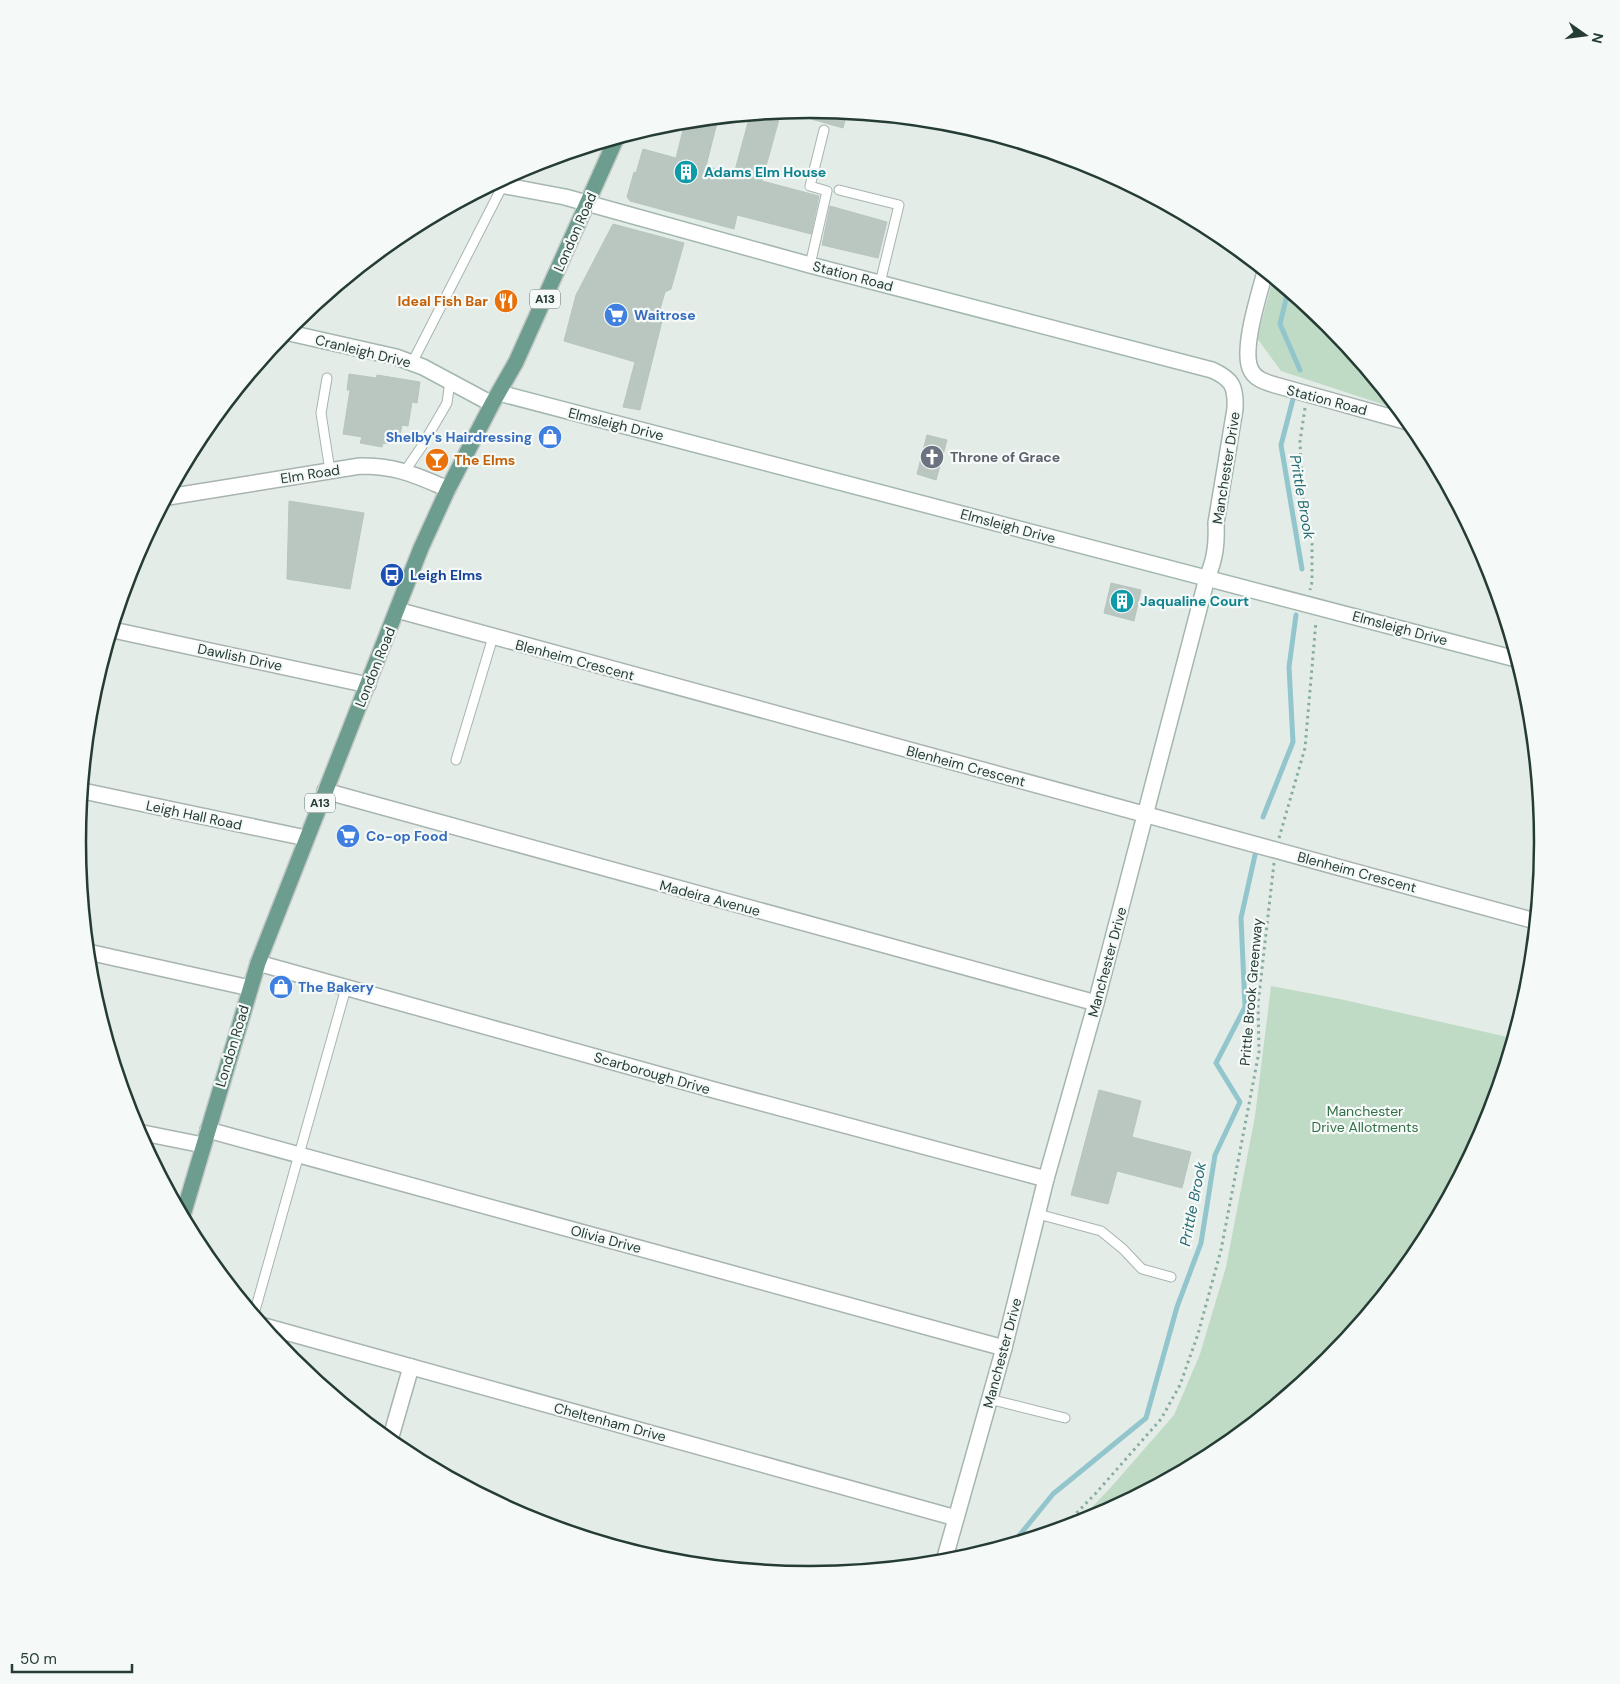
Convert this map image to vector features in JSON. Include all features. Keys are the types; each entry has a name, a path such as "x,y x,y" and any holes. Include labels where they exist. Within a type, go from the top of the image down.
{"main road":[{"name":"London Road","path":"185,1207 258,963 422,548 448,489 516,362 613,146"}],"street":[{"name":"Station Road","path":"505,186 565,197 810,265 1212,370"},
{"name":"Station Road","path":"1263,278 1249,336 1247,352 1250,369 1258,379 1397,419"},
{"name":"Cranleigh Drive","path":"294,334 396,357 450,381 496,398"},
{"name":"Manchester Drive","path":"946,1553 1004,1348 1046,1179 1096,1003 1207,578 1214,562 1217,543 1216,524 1236,395 1232,384 1225,376 1212,370"},
{"name":"Elmsleigh Drive","path":"496,398 1307,603 1510,657"},
{"name":"Elm Road","path":"175,496 360,466 383,466 405,471 448,489"},
{"name":"Blenheim Crescent","path":"398,610 1529,919"},
{"name":"Dawlish Drive","path":"118,631 368,685"},
{"name":"Leigh Hall Road","path":"88,792 306,838"},
{"name":"Madeira Avenue","path":"325,792 1096,1003"},
{"path":"95,954 250,988"},
{"name":"Scarborough Drive","path":"258,963 714,1090 1046,1179"},
{"name":"Olivia Drive","path":"208,1130 1004,1348"},
{"path":"148,1134 203,1145"},
{"name":"Cheltenham Drive","path":"275,1329 956,1518"},
{"path":"392,1433 410,1367"}],"lane":[{"path":"810,265 828,191 810,186 824,130"},
{"path":"412,363 497,190"},
{"path":"839,190 899,205 880,283"},
{"path":"327,378 321,414 330,471"},
{"path":"405,471 447,403 450,381"},
{"path":"456,760 493,637"},
{"path":"256,1307 346,988"},
{"path":"1038,1214 1101,1231 1123,1249 1142,1270 1171,1277"},
{"path":"989,1399 1065,1418"}],"path":[{"path":"1307,394 1300,441 1302,493 1312,544 1312,582 1307,603"},
{"name":"Prittle Brook Greenway","path":"1074,1516 1102,1487 1161,1419 1180,1385 1198,1334 1221,1250 1259,1052 1258,1004 1275,850 1305,748 1316,621 1304,617 1307,603"}],"green space":[{"path":"1271,285 1322,330 1388,406 1281,371 1257,338"},
{"name":"Manchester Drive Allotments","path":"1271,986 1340,999 1507,1037 1479,1119 1437,1204 1412,1244 1384,1283 1354,1319 1322,1354 1251,1416 1212,1444 1172,1469 1089,1510 1174,1415 1200,1354 1226,1267 1255,1116"}],"building":[{"path":"808,118 845,120 843,128"},
{"path":"779,119 762,181 819,196 811,234 737,215 734,229 630,201 627,197 643,149 676,158 683,130 717,124 706,166 734,174 748,121"},
{"path":"830,206 887,222 878,258 822,245"},
{"name":"Waitrose","path":"613,224 684,243 671,289 665,292 659,313 663,317 640,410 623,407 635,362 564,341 576,295"},
{"path":"349,374 376,378 377,375 420,382 417,403 412,402 408,426 402,425 399,440 390,439 389,444 383,443 382,447 360,443 362,437 343,434 350,390 347,390"},
{"name":"Throne of Grace","path":"927,435 947,440 936,480 917,474"},
{"path":"289,501 364,513 350,589 287,579"},
{"name":"Jaqualine Court","path":"1111,583 1141,590 1134,621 1104,613"},
{"path":"1099,1090 1141,1101 1132,1137 1191,1152 1182,1188 1117,1171 1108,1204 1071,1195"}],"waterway":[{"name":"Prittle Brook","path":"1286,298 1280,324 1300,370"},
{"name":"Prittle Brook","path":"1293,399 1281,445 1302,569"},
{"name":"Prittle Brook","path":"1263,817 1293,742 1289,667 1296,615"},
{"name":"Prittle Brook","path":"1021,1534 1053,1494 1146,1418 1177,1307 1201,1243 1215,1155 1240,1102 1216,1063 1245,1007 1241,918 1255,855"}],"place":[{"name":"Adams Elm House","path":"686,172"},
{"name":"Ideal Fish Bar","path":"506,301"},
{"name":"Waitrose","path":"616,315"},
{"name":"Shelby's Hairdressing","path":"550,437"},
{"name":"Throne of Grace","path":"932,457"},
{"name":"The Elms","path":"437,460"},
{"name":"Leigh Elms","path":"392,575"},
{"name":"Jaqualine Court","path":"1122,601"},
{"name":"Co-op Food","path":"348,836"},
{"name":"The Bakery","path":"281,987"}]}
